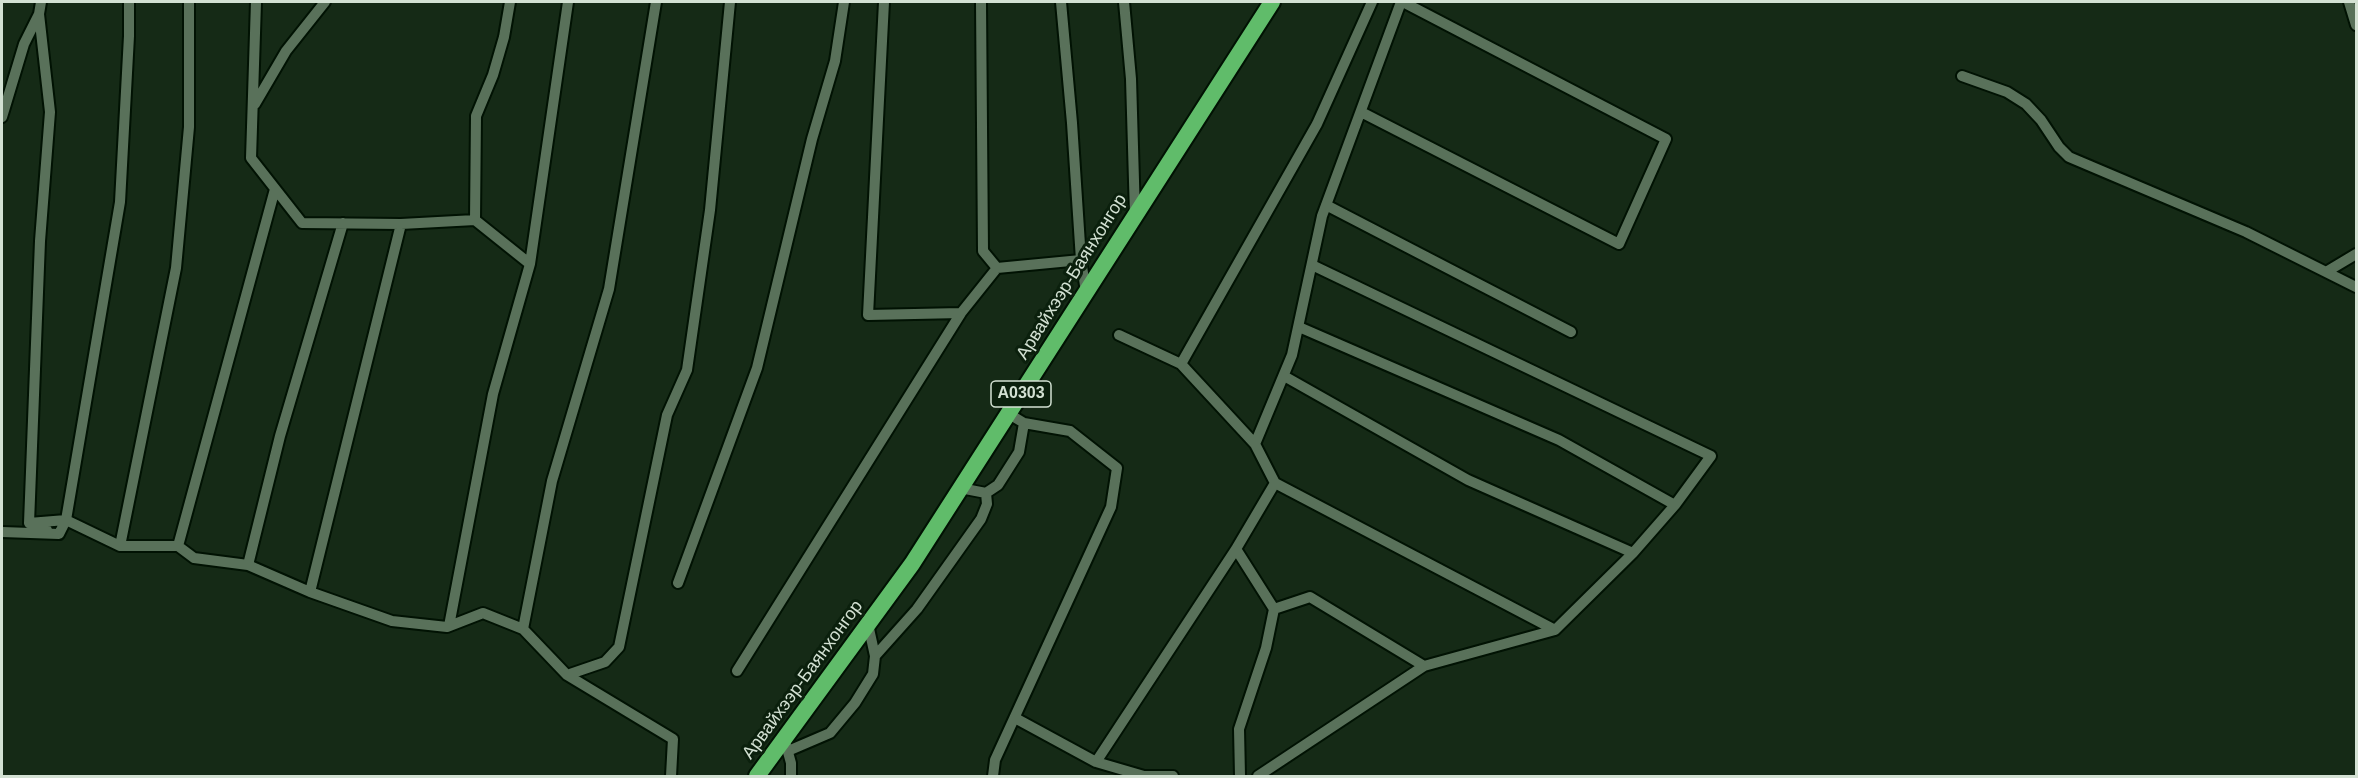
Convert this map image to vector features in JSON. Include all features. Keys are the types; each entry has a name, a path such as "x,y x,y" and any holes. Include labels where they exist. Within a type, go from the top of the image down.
{"highway":[{"name":"Арвайхээр-Баянхонгор","path":"757,777 786,745 868,624 912,564 1272,2"}],"street":[{"path":"29,523 40,253 50,112 39,14 41,2"},
{"path":"59,534 66,520 120,202 129,2"},
{"path":"120,546 176,268 189,127 189,2"},
{"path":"256,2 251,158 302,223 401,224 475,220 530,264"},
{"path":"253,106 286,51 325,2"},
{"path":"475,220 476,116 494,75 510,2"},
{"path":"449,626 493,394 530,264 568,2"},
{"path":"523,629 552,481 609,289 656,2"},
{"path":"567,675 605,662 619,647 667,415 687,370 710,210 730,2"},
{"path":"678,583 756,368 812,139 835,61 844,2"},
{"path":"884,2 868,315 961,313"},
{"path":"981,2 983,251 997,268"},
{"path":"1061,2 1081,260 1086,292"},
{"path":"1124,2 1131,79 1135,215"},
{"path":"1181,364 1317,124 1372,2"},
{"path":"1256,444 1292,355 1326,205 1402,2 1666,139 1619,244 1361,112"},
{"path":"2349,2 2356,25"},
{"path":"2,117 24,44 39,14"},
{"path":"1962,76 2007,92 2026,104 2069,157 2246,232 2356,287"},
{"path":"178,546 275,189"},
{"path":"1326,205 1571,333"},
{"path":"248,565 280,436 344,223"},
{"path":"310,592 401,224"},
{"path":"2326,272 2356,254"},
{"path":"737,671 961,313 997,268 1081,260"},
{"path":"1258,777 1424,666 1556,630 1633,553 1675,505 1711,456 1312,265"},
{"path":"1299,327 1559,440 1675,505"},
{"path":"1119,335 1181,364 1256,444 1275,483 1556,630"},
{"path":"1284,376 1468,480 1633,553"},
{"path":"993,777 995,760 1111,507 1117,468 1070,431 1024,423 1009,414"},
{"path":"960,488 986,493 998,485 1019,452 1024,423"},
{"path":"1096,762 1236,549 1275,483"},
{"path":"875,656 917,609 981,519 987,504 986,493"},
{"path":"29,523 66,520 120,546 178,546 194,558 248,565 310,592 392,621 449,626 483,613 523,629 567,675 674,739 670,777"},
{"path":"29,523 59,534"},
{"path":"2,532 59,534"},
{"path":"1236,549 1274,609 1266,648 1239,729 1240,777"},
{"path":"1274,609 1310,597 1424,666"},
{"path":"791,777 791,764 786,745 830,733 855,703 873,674 875,656 868,624"},
{"path":"1015,718 1096,762 1144,776 1173,777"}]}
